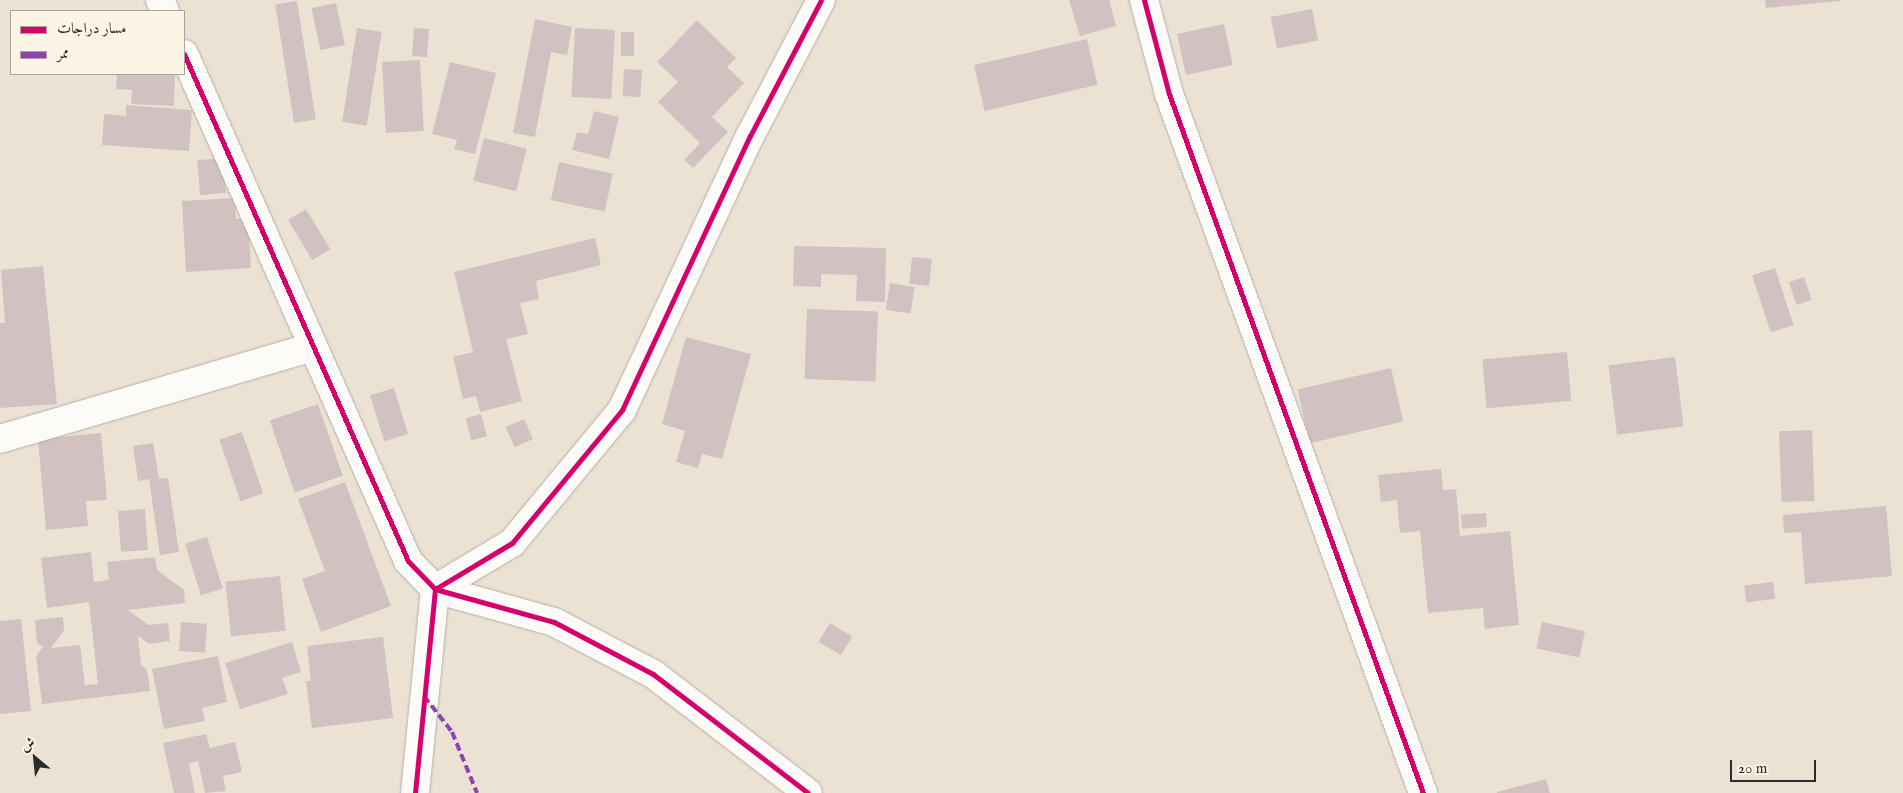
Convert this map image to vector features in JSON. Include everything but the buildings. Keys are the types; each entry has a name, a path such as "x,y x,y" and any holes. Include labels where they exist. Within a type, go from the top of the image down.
{"street":[{"path":"435,589 512,543 622,410 750,136 821,0"},
{"path":"1144,0 1169,94 1423,793"},
{"path":"185,56 408,561 435,589 554,622 653,674 808,793"},
{"path":"0,440 313,347"},
{"path":"415,793 435,589"}],"marked path":[{"path":"424,696 452,732 477,793"}],"cycle path":[{"path":"415,793 435,589 512,543 622,410 750,136 821,0"},
{"path":"1144,0 1169,94 1423,793"},
{"path":"185,56 408,561 435,589 554,622 653,674 808,793"}]}
